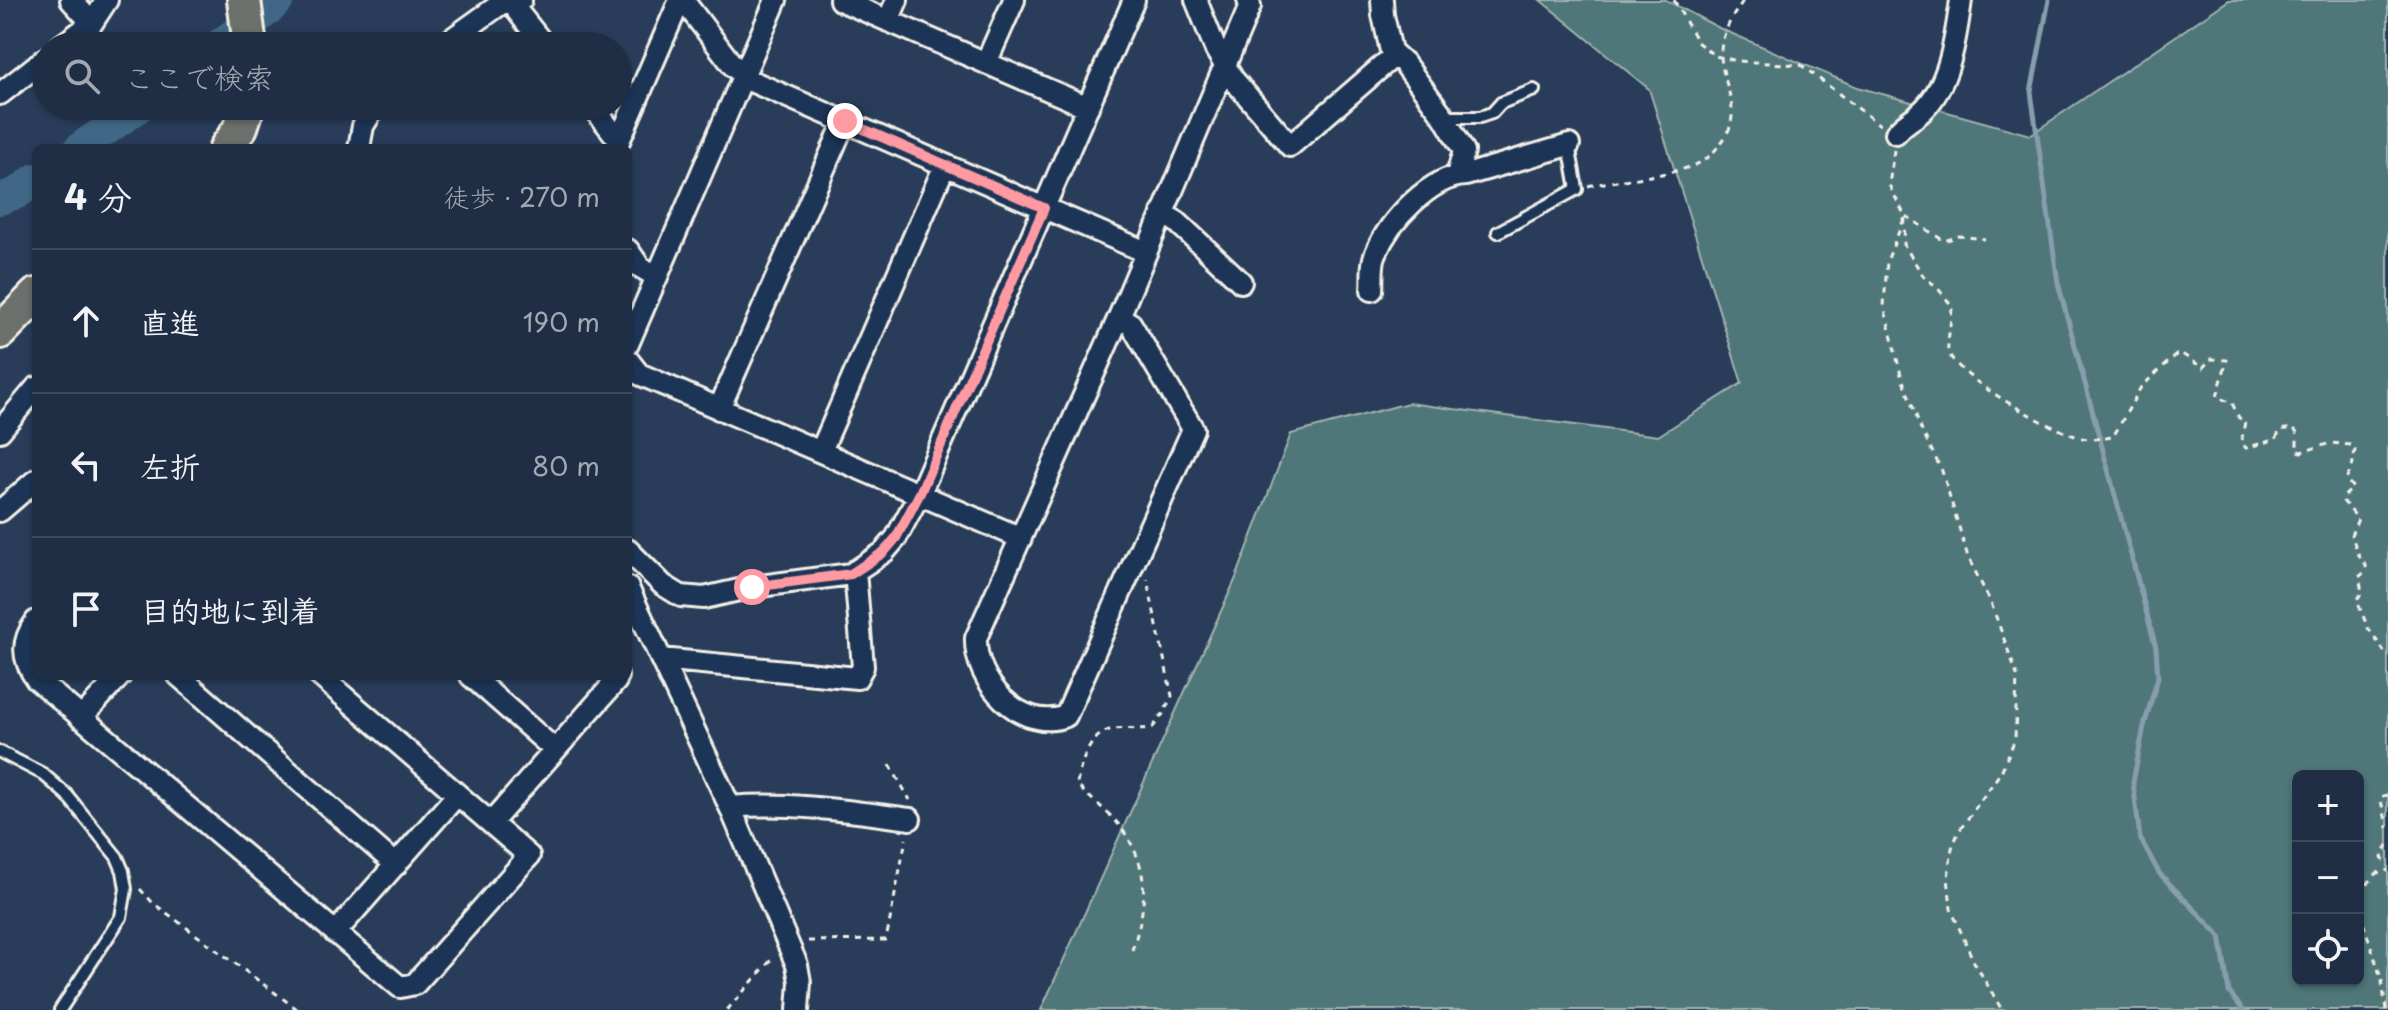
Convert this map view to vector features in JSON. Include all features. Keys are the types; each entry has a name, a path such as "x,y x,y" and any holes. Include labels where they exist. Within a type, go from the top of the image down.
{"main road":[{"path":"229,144 243,120"}],"street":[{"path":"71,0 92,23"},
{"path":"80,32 92,23 107,0"},
{"path":"632,110 681,0 743,76 1146,252"},
{"path":"632,335 776,0"},
{"path":"840,0 1088,107"},
{"path":"888,21 897,0"},
{"path":"986,63 1014,0"},
{"path":"632,554 663,585 681,596 704,598 752,587 851,574 884,552 896,538 920,493 1134,0"},
{"path":"1196,0 1216,50 1233,79 1290,146 1395,55"},
{"path":"1119,317 1131,324 1193,429 1066,716 1054,720 1041,719 1010,706 996,692 982,669 976,651 976,638 1119,317 1250,6 1248,0"},
{"path":"1382,0 1391,51 1444,117 1464,151 1457,175"},
{"path":"1896,133 1906,120 1920,114 1933,97 1951,62 1961,0"},
{"path":"462,32 502,3 519,1 518,12 534,32"},
{"path":"0,94 32,69"},
{"path":"360,144 367,120"},
{"path":"601,120 617,144"},
{"path":"617,144 628,120"},
{"path":"719,409 845,121"},
{"path":"1372,290 1375,255 1405,208 1452,175 1466,175 1569,145"},
{"path":"821,451 945,165"},
{"path":"1162,213 1177,222 1241,282"},
{"path":"632,256 640,267 657,277"},
{"path":"632,365 639,374 1021,538"},
{"path":"0,431 32,393"},
{"path":"0,511 32,483"},
{"path":"661,659 857,678 863,667 855,571"},
{"path":"632,597 730,807 797,965 800,982 798,1010"},
{"path":"32,628 25,640 24,655 32,672"},
{"path":"37,680 400,987 415,984 529,856 325,680"},
{"path":"81,718 116,680"},
{"path":"184,680 396,865"},
{"path":"483,680 555,750"},
{"path":"491,823 616,680"},
{"path":"335,933 457,795"},
{"path":"730,807 759,804 817,807 910,819"}],"lane":[{"path":"1444,117 1480,117 1492,113 1501,103 1534,90"},
{"path":"1498,232 1577,189 1569,145"},
{"path":"0,752 43,774 67,795 117,857 123,871 126,889 121,917 60,1010"}],"path":[{"path":"1674,0 1697,42 1715,56 1738,61 1801,65 1871,120 1896,133 1889,185 1905,216 1904,245 1924,277 1952,306 1948,349 1953,360 1976,383 2065,433 2086,439 2113,437 2141,387 2176,355 2182,354 2203,368 2210,359 2227,360 2217,397 2232,403 2239,418 2245,421 2241,444 2246,448 2276,439 2280,430 2293,428 2297,432 2297,450 2301,452 2331,443 2351,445 2355,450 2352,468 2346,479 2353,488 2343,497 2343,501 2358,519 2351,535 2360,561 2366,565 2366,571 2359,577 2362,592 2357,601 2368,628 2388,657"},
{"path":"1577,189 1678,170 1702,161 1718,148 1733,123 1721,57 1723,39 1744,0"},
{"path":"1905,216 1944,241 1959,236 1985,239"},
{"path":"1905,216 1887,261 1884,306 1901,375 1921,429 1942,471 1968,557 1991,603 2017,675 2015,739 2001,772 1959,831 1952,848 1948,877 1951,909 1973,960 2002,1010"},
{"path":"1132,567 1149,584 1172,696 1153,727 1105,731 1093,742 1079,769 1077,785 1122,830 1138,860 1146,884 1132,950"},
{"path":"727,1010 787,941 886,940 910,819 910,799 890,765"},
{"path":"2388,795 2382,796 2381,801 2388,828"},
{"path":"2386,1010 2382,981 2358,906 2362,890 2377,873 2388,868 2382,858 2388,845"},
{"path":"123,871 153,903 297,1009 303,1010"}],"green space":[{"path":"1540,0 1666,0 1721,29 1857,87 2030,135 2229,0 2388,0 2388,1010 1041,1010 1236,578 1291,434 1408,403 1658,436 1742,383 1649,89"}],"waterway":[{"path":"237,32 278,0"},
{"path":"2049,0 2031,92 2058,283 2156,648 2158,677 2133,782 2140,838 2159,873 2220,936 2229,992 2243,1010"},
{"path":"86,144 120,120"},
{"path":"0,199 17,193 32,182"}],"route":[{"path":"752,587 851,574 884,552 896,538 920,493 1044,208 845,121"}]}
